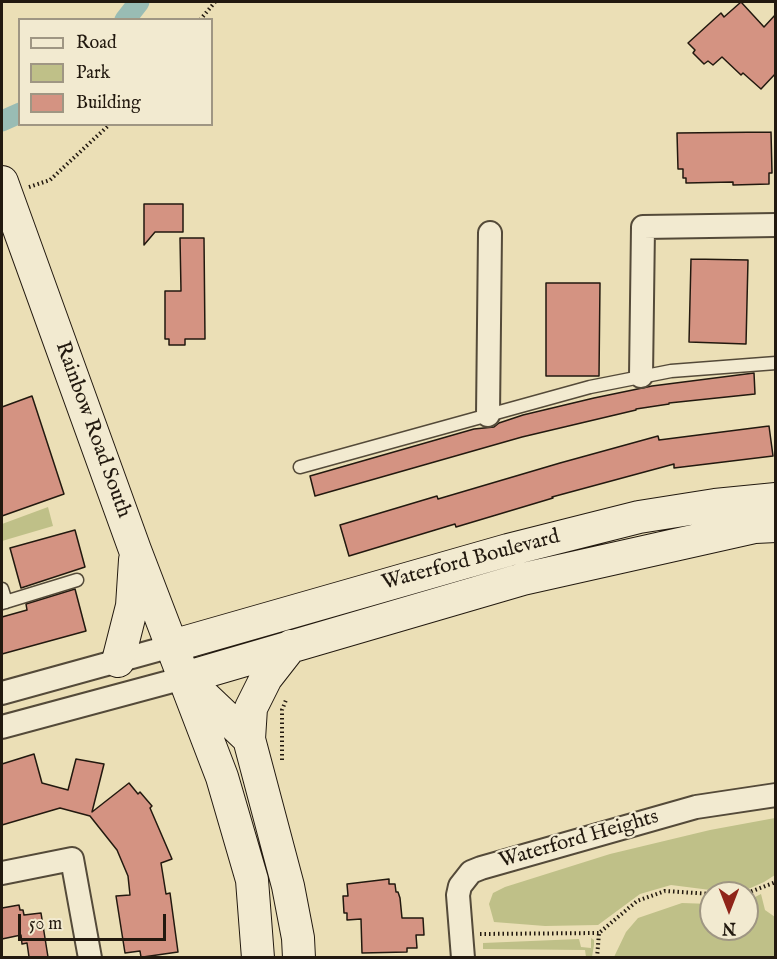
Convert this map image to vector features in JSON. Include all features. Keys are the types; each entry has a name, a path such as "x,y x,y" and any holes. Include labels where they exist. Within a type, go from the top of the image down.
{"main road":[{"name":"Rainbow Road South","path":"4,188 135,550 222,777 252,880 258,957"},
{"name":"Waterford Boulevard","path":"172,646 508,550 639,517 715,505 776,499"},
{"name":"Waterford Boulevard","path":"184,678 523,579 755,527 776,526"},
{"path":"118,661 132,606 135,550"},
{"path":"291,646 266,678 251,708 249,739 288,886 298,938 299,957"},
{"name":"Rainbow Road South","path":"184,678 249,739"}],"street":[{"path":"641,376 643,227 776,225"},
{"path":"488,415 490,233"},
{"path":"2,693 172,646"},
{"path":"2,727 184,678"},
{"name":"Waterford Heights","path":"463,957 458,895 460,886 471,872 696,807 776,795"},
{"path":"2,873 72,859 90,957"}],"lane":[{"path":"300,467 590,387 671,371 776,363"},
{"path":"2,589 4,602 76,580"}],"path":[{"path":"202,18 215,2"},
{"path":"4,188 50,180 108,126"},
{"path":"283,765 282,710 287,695"},
{"path":"759,888 776,882"},
{"path":"480,934 599,933 637,901 665,891 699,893"},
{"path":"597,957 599,933"}],"green space":[{"path":"48,507 53,526 2,541 2,524"},
{"path":"775,818 775,875 759,884 759,881 699,881 699,889 671,885 640,894 598,925 545,926 494,922 489,904 493,893 505,887 610,854 710,830"},
{"path":"761,894 765,910 775,917 775,957 614,957 626,932 638,918 682,903 699,904 699,941 759,941 759,895"},
{"path":"591,938 594,940 592,957 586,957 585,950 483,949 483,943 579,939 581,947 591,948"}],"building":[{"path":"741,2 764,27 776,14 776,73 761,89 743,73 741,75 722,57 713,65 708,61 704,64 693,53 695,50 688,43 721,13 724,17"},
{"path":"771,132 772,173 769,173 769,184 686,183 686,178 683,178 683,169 678,169 677,133"},
{"path":"144,204 183,204 183,232 155,232 144,245"},
{"path":"180,238 204,238 205,339 185,339 185,345 169,345 169,339 165,339 165,291 181,291"},
{"path":"691,259 748,260 746,344 689,342"},
{"path":"546,283 600,283 599,376 546,376"},
{"path":"754,373 755,394 669,403 636,409 522,437 315,496 310,476 474,429 494,427 523,415 652,386"},
{"path":"32,396 64,494 2,516 2,407"},
{"path":"769,426 773,456 674,468 674,464 552,497 456,527 455,524 349,556 340,525 658,436 659,440"},
{"path":"75,530 85,567 21,588 10,548"},
{"path":"75,589 86,631 2,654 2,617 27,610 26,604"},
{"path":"34,754 42,783 68,790 76,759 104,764 92,812 129,783 152,806 150,808 172,859 161,863 166,894 170,893 178,952 143,957 140,951 125,953 116,896 130,895 128,876 117,850 90,816 60,808 2,825 2,764"},
{"path":"389,879 389,884 395,884 400,898 402,918 423,918 424,935 416,935 417,948 407,948 407,952 362,953 361,919 347,920 347,913 344,913 343,896 348,896 347,884"},
{"path":"19,905 24,915 41,913 48,957 29,957 27,943 22,944 21,935 2,939 2,908"}],"waterway":[{"path":"127,18 139,2"},
{"path":"2,121 18,114"}]}
